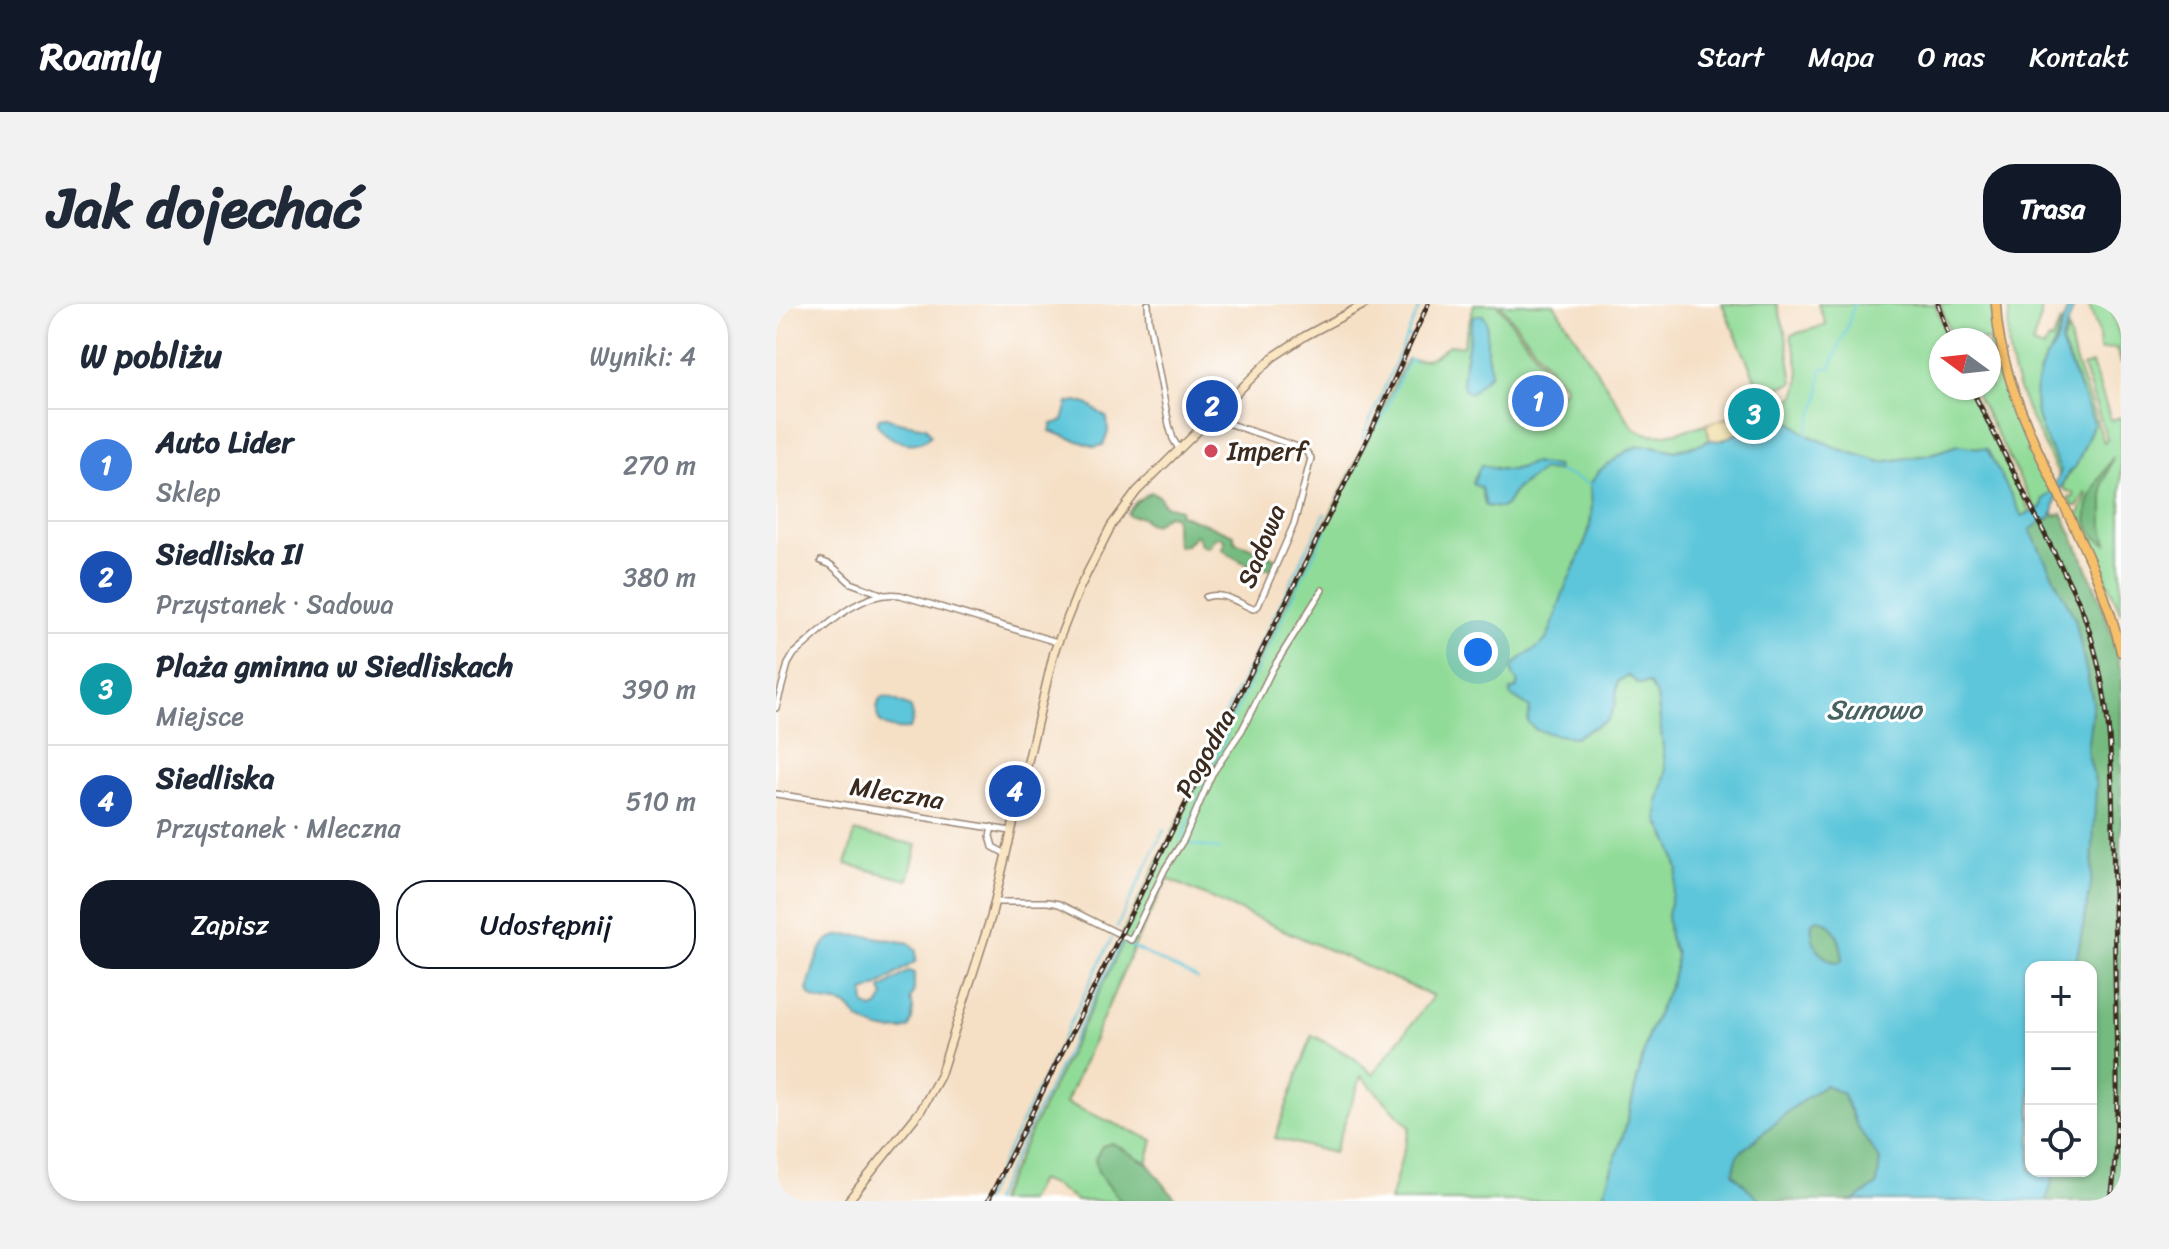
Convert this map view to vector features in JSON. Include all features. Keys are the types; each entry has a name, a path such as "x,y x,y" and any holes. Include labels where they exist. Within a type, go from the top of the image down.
{"main road":[{"path":"848,1201 921,1110 933,1091 951,1046 995,902 1057,642 1091,564 1119,513 1144,484 1280,352 1363,304"},
{"path":"1996,304 2009,380 2102,591 2121,652"}],"street":[{"path":"1148,304 1169,425 1180,450"},
{"name":"Sadowa","path":"1206,597 1222,596 1253,609 1258,606 1294,524 1311,458 1304,449 1224,422 1217,419 1215,414"},
{"path":"821,561 831,565 851,583 885,595"},
{"name":"Pogodna","path":"995,902 1059,904 1131,940 1165,869 1184,839 1212,774 1242,730 1273,668 1322,590"},
{"path":"776,708 788,664 794,654 854,605 885,595 900,595 1057,642"},
{"name":"Mleczna","path":"776,794 1011,831"},
{"path":"992,827 990,836 993,847 1006,854"}],"green space":[{"path":"1474,304 1497,304 1550,373 1526,395 1544,414 1565,387 1500,304 1554,304 1633,427 1641,432 1659,435 1706,424 1710,440 1675,451 1652,446 1627,451 1590,484 1593,503 1588,538 1566,586 1546,643 1520,659 1516,698 1575,737 1607,720 1615,705 1618,681 1629,676 1639,684 1649,683 1657,695 1666,773 1658,803 1658,820 1671,846 1678,870 1669,937 1676,954 1675,969 1648,1035 1626,1126 1601,1201 1390,1201 1410,1127 1361,1076 1334,1153 1275,1138 1312,1035 1353,1057 1373,1074 1433,996 1168,879 1140,933 1066,1103 1153,1140 1147,1163 1112,1143 1098,1172 1121,1201 1077,1201 1055,1186 1039,1180 1028,1201 997,1201 1122,945 1118,942 1407,359 1425,360 1449,345 1463,346","holes":["1473,317 1487,322 1487,354 1491,373 1478,383 1462,380","1481,465 1507,470 1556,466 1558,471 1542,470 1516,489 1506,505 1485,504 1479,486"]},
{"path":"1722,304 1777,304 1786,335 1793,383 1761,392"},
{"path":"1818,304 1935,304 1944,328 1929,328 1929,400 1974,400 2031,513 2022,516 1958,445 1928,455 1881,462 1839,449 1806,434 1792,423 1772,424 1770,405 1793,398 1799,384 1791,335 1826,325"},
{"path":"1940,304 1991,304 1994,328 1949,328"},
{"path":"2086,304 2107,304 2110,308 2121,339 2121,364 2116,348 2100,350 2099,333"},
{"path":"2011,306 2041,307 2032,345 2043,349 2061,323 2054,346 2043,363 2036,393 2038,418 2061,471 2059,476 2023,400 2012,368 2008,341"},
{"path":"2068,329 2075,360 2104,442 2107,439 2083,367 2092,364 2111,420 2121,417 2121,613 2079,515 2087,494 2078,506 2073,506 2068,498 2074,497 2073,493 2065,490 2063,485 2076,466 2094,423 2062,343"},
{"path":"2001,361 2032,447 2026,451 2030,456 2035,455 2052,492 2036,510 1979,400 2001,400"},
{"path":"2113,457 2103,484 2103,527 2107,544 2095,536 2088,526 2087,515 2093,491"},
{"path":"1151,492 1159,496 1164,505 1180,509 1179,514 1234,535 1237,543 1274,558 1280,564 1278,568 1256,567 1234,558 1222,549 1225,543 1222,537 1206,547 1195,535 1186,545 1178,546 1174,516 1167,515 1154,525 1142,517 1129,516 1127,513 1136,502"},
{"path":"2053,513 2055,516 2062,513 2089,572 2111,632 2121,674 2121,1201 2046,1201 2053,1177 2097,1177 2097,961 2076,961 2091,886 2096,785 2087,751 2093,702 2075,619 2029,529 2050,518"},
{"path":"855,832 917,845 908,880 846,864"},
{"path":"1817,919 1829,924 1836,934 1843,959 1838,963 1820,953 1814,942 1812,922"},
{"path":"1825,1085 1843,1094 1857,1126 1880,1160 1877,1185 1854,1201 1760,1201 1732,1173 1738,1154"},
{"path":"1112,1143 1147,1163 1177,1201 1121,1201 1098,1172 1095,1159 1102,1146"}],"sand":[{"path":"1769,405 1772,424 1745,430 1720,441 1710,440 1706,424"}],"water":[{"name":"Sunowo","path":"2065,304 2075,304 2061,343 2094,423 2076,466 2068,473 2056,499 2053,513 2030,530 2075,619 2093,702 2087,751 2096,785 2091,886 2076,961 2025,961 2025,1177 2053,1177 2046,1201 1854,1201 1877,1185 1880,1160 1857,1126 1843,1094 1825,1085 1738,1154 1733,1173 1760,1201 1601,1201 1626,1126 1648,1035 1675,968 1676,954 1669,937 1667,915 1678,870 1671,846 1658,820 1658,803 1666,773 1657,696 1649,683 1639,684 1629,676 1618,681 1615,705 1608,720 1575,737 1536,730 1528,722 1530,708 1510,695 1518,682 1513,668 1516,662 1547,638 1583,548 1592,513 1590,484 1600,470 1638,446 1675,451 1786,421 1839,449 1881,462 1928,455 1958,445 1987,449 2022,516 2042,507 2043,499 2052,492 2061,471 2042,431 2035,394 2043,364 2056,343 2068,308","holes":["1817,919 1829,924 1839,940 1843,959 1838,963 1820,953 1812,936 1812,922"]},
{"path":"1483,315 1487,322 1487,354 1491,373 1471,393 1465,390 1462,380 1473,317"},
{"path":"1077,401 1089,405 1107,418 1108,432 1103,445 1095,447 1050,431 1052,424 1063,421 1068,403"},
{"path":"879,418 926,427 931,435 918,443 895,440 877,424"},
{"path":"1531,463 1556,466 1558,471 1542,470 1516,489 1501,508 1486,506 1481,487 1473,482 1481,465 1507,470"},
{"path":"882,697 910,707 912,718 909,729 894,729 882,724 877,707"},
{"path":"842,936 868,936 909,943 916,950 916,961 864,992 865,1005 872,1009 878,1007 884,997 881,989 909,971 914,973 909,1028 891,1031 871,1026 847,1006 819,1000 807,990 818,956 828,940"}],"waterway":[{"path":"1410,337 1407,336 1421,304"},
{"path":"1806,434 1819,399 1821,371 1830,368 1854,304"},
{"path":"1362,439 1407,336"},
{"path":"1379,425 1409,359 1415,362"},
{"path":"1558,471 1590,484"},
{"path":"1198,769 1325,513"},
{"path":"1181,839 1226,732 1326,530"},
{"path":"1117,927 1165,831"},
{"path":"1185,841 1220,849"},
{"path":"983,1201 1112,938"},
{"path":"1122,942 1198,979"},
{"path":"993,1201 1120,945"}],"railway":[{"path":"988,1201 1373,427 1428,304"},
{"path":"1938,304 1946,328"},
{"path":"1977,400 2079,602 2103,686 2111,771 2117,1056 2116,1144 2111,1201"}],"place":[{"name":"Auto Lider","path":"1538,401"},
{"name":"Siedliska II","path":"1212,406"},
{"name":"Plaża gminna w Siedliskach","path":"1754,414"},
{"name":"Imperf","path":"1211,451"},
{"name":"Siedliska","path":"1015,791"}]}
